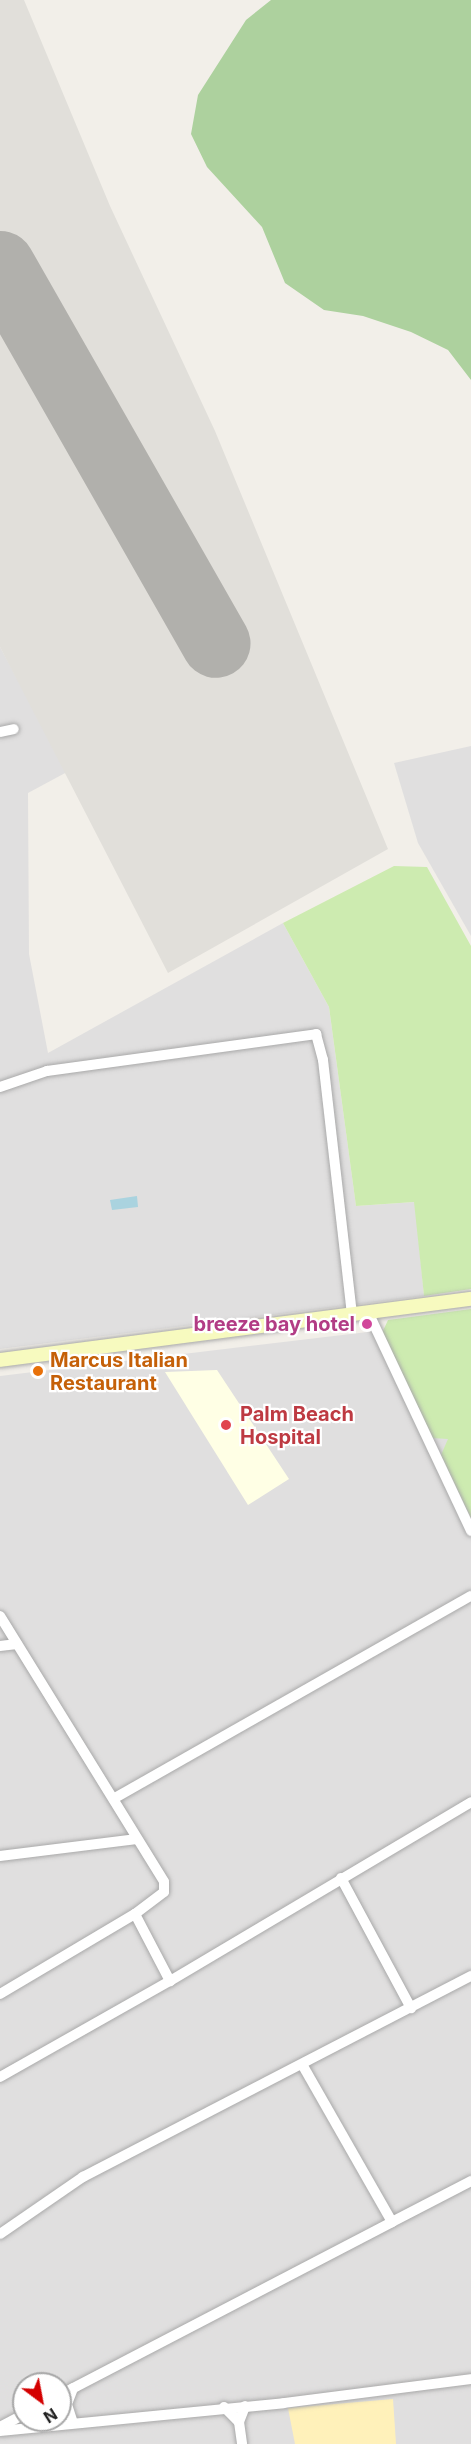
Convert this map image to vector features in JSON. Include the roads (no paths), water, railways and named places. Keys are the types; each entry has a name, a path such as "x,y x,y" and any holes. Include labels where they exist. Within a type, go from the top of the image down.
{"main road":[{"path":"0,1360 471,1299"}],"street":[{"path":"0,732 14,729"},
{"path":"0,1087 48,1071 316,1034 323,1060 352,1314"},
{"path":"368,1312 471,1531"},
{"path":"115,1798 471,1596"},
{"path":"0,1616 115,1798 166,1889 135,1914 0,1994"},
{"path":"0,1646 17,1644"},
{"path":"0,2077 170,1981 471,1802"},
{"path":"0,1857 137,1839"},
{"path":"340,1878 411,2008"},
{"path":"135,1914 170,1981"},
{"path":"0,2234 83,2177 303,2066 471,1976"},
{"path":"303,2066 392,2222"},
{"path":"73,2423 67,2404 73,2388 471,2181"},
{"path":"0,2429 245,2406 471,2379"},
{"path":"242,2444 239,2422 245,2406"},
{"path":"224,2408 239,2422"}],"water":[{"path":"137,1196 138,1207 112,1210 110,1200"}],"place":[{"name":"breeze bay hotel","path":"367,1324"},
{"name":"Marcus Italian Restaurant","path":"38,1371"},
{"name":"Palm Beach Hospital","path":"226,1425"}]}
